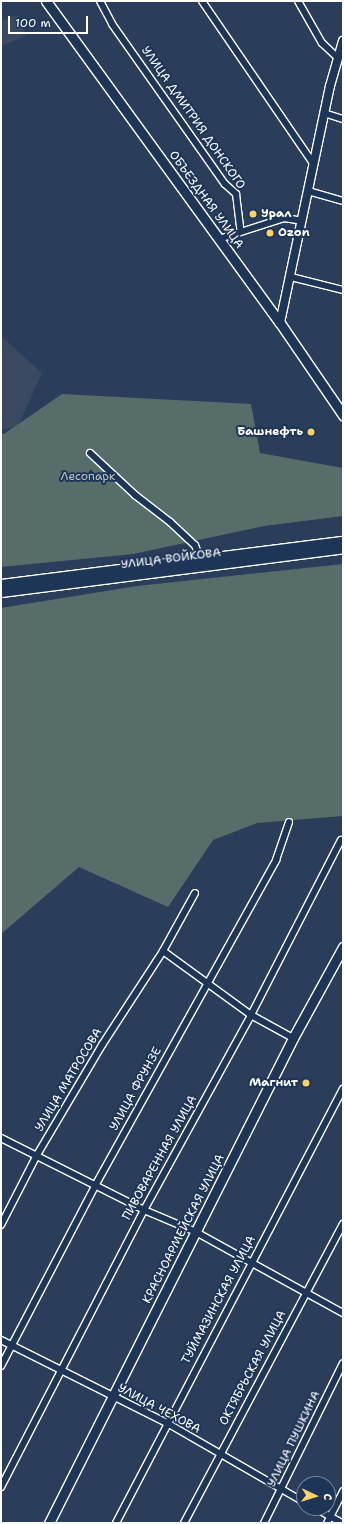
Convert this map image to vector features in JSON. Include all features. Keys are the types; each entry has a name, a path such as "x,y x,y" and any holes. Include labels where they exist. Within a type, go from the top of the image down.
{"main road":[{"name":"ОБЪЕЗДНАЯ УЛИЦА","path":"46,1 280,323 343,415"},
{"name":"УЛИЦА ВОЙКОВА","path":"1,584 343,541"},
{"name":"УЛИЦА ВОЙКОВА","path":"1,592 343,548"},
{"name":"КРАСНОАРМЕЙСКАЯ УЛИЦА","path":"49,1523 293,1038 343,947"}],"street":[{"name":"УЛИЦА ДМИТРИЯ ДОНСКОГО","path":"100,1 112,24 225,184 236,194 241,232"},
{"path":"202,1 313,163"},
{"path":"298,1 322,43 337,57"},
{"path":"280,323 291,277 324,113 337,57 343,41"},
{"path":"324,113 343,119"},
{"path":"308,191 343,201"},
{"path":"219,239 284,218 302,221"},
{"path":"291,277 343,290"},
{"path":"90,452 135,495 170,522 195,545 200,559"},
{"name":"УЛИЦА ФРУНЗЕ","path":"1,1366 96,1184 276,860 289,822"},
{"name":"ПИВОВАРЕННАЯ УЛИЦА","path":"1,1488 144,1210 251,1015 341,840"},
{"name":"УЛИЦА МАТРОСОВА","path":"1,1225 37,1155 102,1045 163,951 195,893"},
{"path":"163,951 208,982 251,1015 293,1038"},
{"name":"ТУЙМАЗИНСКАЯ УЛИЦА","path":"116,1523 343,1089"},
{"path":"1,1138 96,1184 144,1210 196,1232 343,1312"},
{"name":"ОКТЯБРЬСКАЯ УЛИЦА","path":"184,1523 343,1224"},
{"name":"УЛИЦА ЧЕХОВА","path":"1,1340 167,1423 296,1498"},
{"name":"УЛИЦА ПУШКИНА","path":"264,1523 282,1490 343,1363"},
{"path":"336,1504 343,1491"},
{"path":"327,1523 330,1516 342,1523"}],"shaded area":[{"path":"18,15 26,36 1,46 1,21"},
{"path":"1,336 42,373 17,428 1,429"}],"green space":[{"name":"Лесопарк","path":"62,394 251,404 260,453 343,468 343,516 264,526 133,554 1,567 1,433 4,434"},
{"path":"343,564 343,816 257,823 213,840 168,907 79,867 1,934 1,608 137,586"}],"place":[{"name":"Урал","path":"253,214"},
{"name":"Ozon","path":"270,233"},
{"name":"Башнефть","path":"311,432"},
{"name":"Магнит","path":"306,1083"}]}
